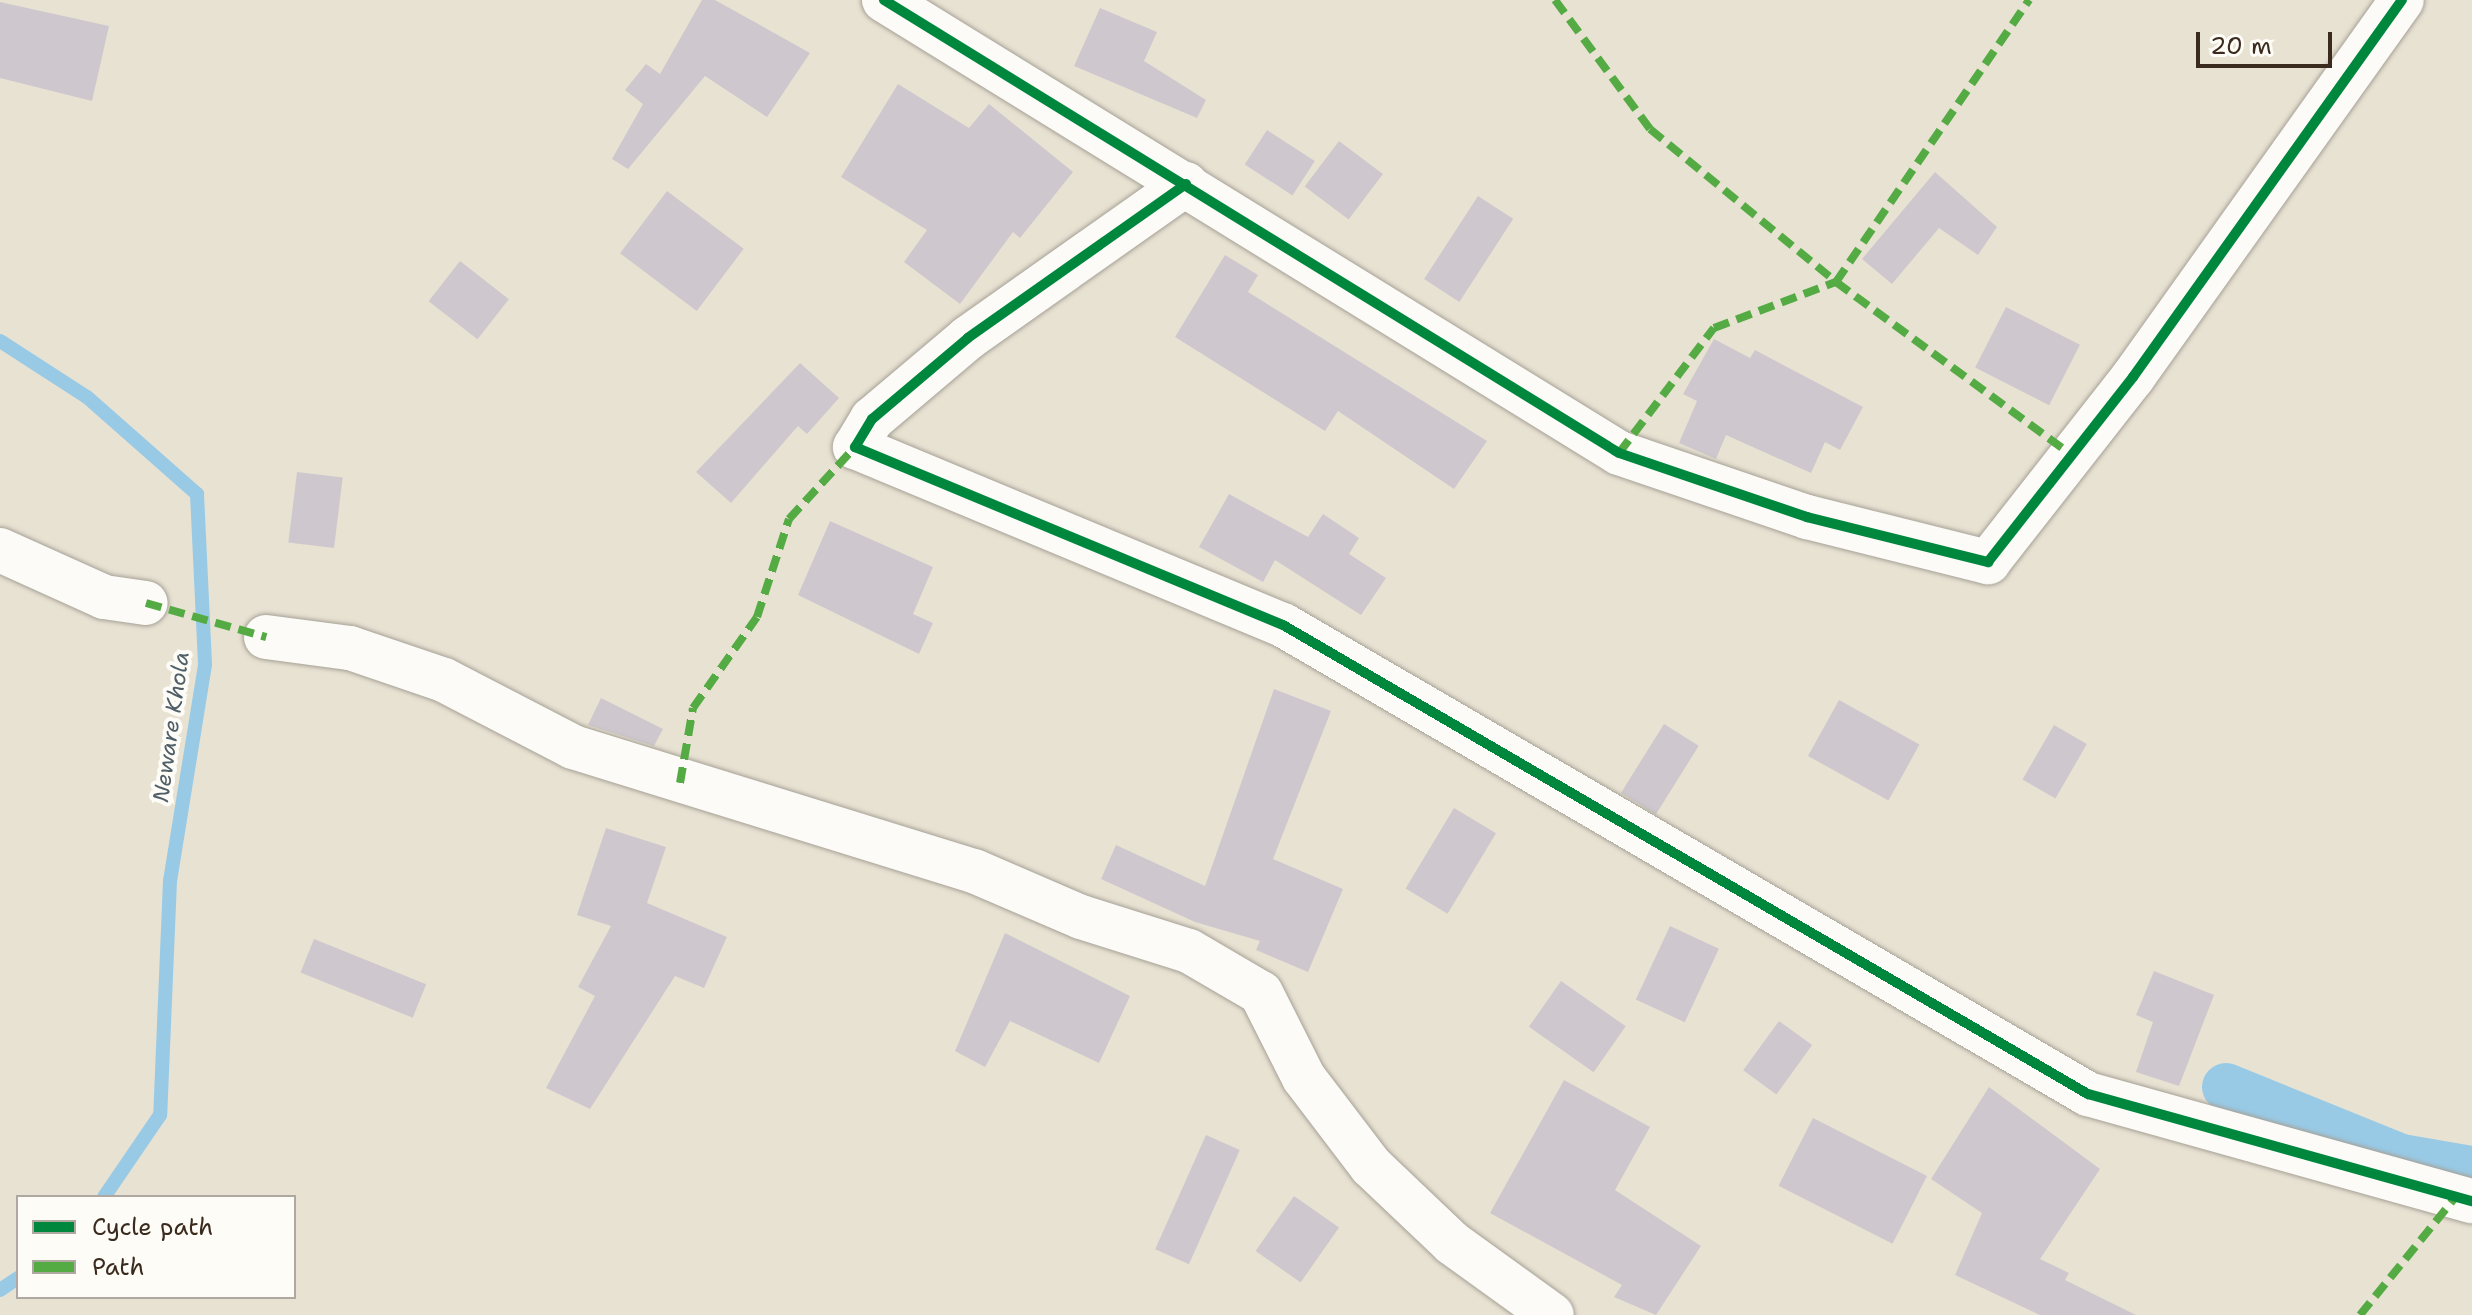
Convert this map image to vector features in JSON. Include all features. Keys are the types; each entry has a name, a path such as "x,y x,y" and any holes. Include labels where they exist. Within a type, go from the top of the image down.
{"street":[{"path":"884,0 1619,453 1807,517 1988,562 2133,377 2402,0"},
{"path":"1186,184 968,338 872,419 855,447 1283,625 2088,1094 2472,1201"},
{"path":"0,550 104,597 146,603"},
{"path":"266,637 377,657 444,680 573,747 974,871 1081,917 1189,951 1261,993 1304,1078 1371,1166 1452,1243 1552,1315"}],"building":[{"path":"702,0 715,0 810,53 767,117 705,76 628,169 612,159 643,104 625,90 646,64 660,74"},
{"path":"0,2 109,26 92,101 0,78"},
{"path":"1100,8 1157,32 1144,61 1206,100 1197,118 1074,66"},
{"path":"898,84 969,128 989,104 1073,172 1020,238 1013,232 960,304 904,262 927,230 841,177"},
{"path":"1267,130 1315,161 1292,195 1245,164"},
{"path":"1339,141 1383,174 1349,220 1305,187"},
{"path":"1935,172 1997,227 1978,255 1939,228 1892,284 1862,259"},
{"path":"667,191 744,249 697,311 620,253"},
{"path":"1478,196 1513,219 1459,302 1424,279"},
{"path":"1225,255 1258,275 1248,292 1487,441 1454,489 1338,411 1325,431 1175,337"},
{"path":"460,261 509,299 477,339 429,301"},
{"path":"2006,307 2080,345 2049,405 1975,368"},
{"path":"1714,339 1750,358 1755,350 1863,407 1840,450 1825,442 1811,473 1726,435 1716,459 1679,443 1697,401 1683,394"},
{"path":"800,363 839,398 807,434 798,426 731,503 696,472"},
{"path":"297,472 343,478 334,548 288,542"},
{"path":"1229,494 1308,537 1323,514 1359,538 1349,554 1386,578 1361,615 1275,560 1263,582 1199,547"},
{"path":"830,521 933,567 913,614 933,623 919,654 798,595"},
{"path":"1274,689 1331,711 1273,859 1343,889 1308,972 1256,950 1260,941 1195,922 1101,879 1116,845 1205,886"},
{"path":"601,698 663,729 654,746 588,725"},
{"path":"1839,700 1919,745 1888,801 1808,756"},
{"path":"1664,724 1699,746 1656,814 1621,793"},
{"path":"2054,725 2087,744 2055,799 2022,780"},
{"path":"1454,808 1496,833 1448,914 1406,889"},
{"path":"606,828 666,847 647,903 727,937 704,988 675,976 590,1109 546,1088 595,996 578,987 611,926 577,915"},
{"path":"1670,926 1719,949 1685,1022 1636,999"},
{"path":"1005,933 1130,996 1099,1063 1010,1021 985,1067 955,1051"},
{"path":"314,939 426,984 413,1018 301,972"},
{"path":"2154,971 2214,995 2179,1086 2136,1072 2153,1022 2136,1015"},
{"path":"1561,981 1626,1026 1594,1072 1529,1027"},
{"path":"1779,1021 1812,1045 1776,1094 1743,1070"},
{"path":"1564,1080 1650,1127 1615,1190 1701,1246 1656,1315 1614,1297 1622,1285 1490,1213"},
{"path":"1989,1087 2100,1169 2040,1259 2069,1273 2065,1280 2136,1315 2040,1315 1955,1275 1982,1213 1931,1179"},
{"path":"1813,1118 1927,1176 1893,1244 1778,1186"},
{"path":"1206,1135 1240,1150 1189,1264 1155,1249"},
{"path":"1294,1196 1339,1228 1301,1282 1256,1251"}],"waterway":[{"name":"Neware Khola","path":"0,341 87,397 197,494 205,665 170,881 160,1115 105,1195"},
{"path":"2226,1087 2401,1158 2472,1170"},
{"name":"Neware Khola","path":"0,1290 16,1279"}],"marked path":[{"path":"1555,0 1650,129 1836,282 2069,453"},
{"path":"1619,453 1714,328 1836,282 2029,0"},
{"path":"680,783 693,708 757,617 789,519 855,447"},
{"path":"146,603 266,637"},
{"path":"2360,1315 2454,1199"}],"cycle path":[{"path":"884,0 1619,453 1807,517 1988,562 2133,377 2402,0"},
{"path":"1186,184 968,338 872,419 855,447 1283,625 2088,1094 2472,1201"}]}
